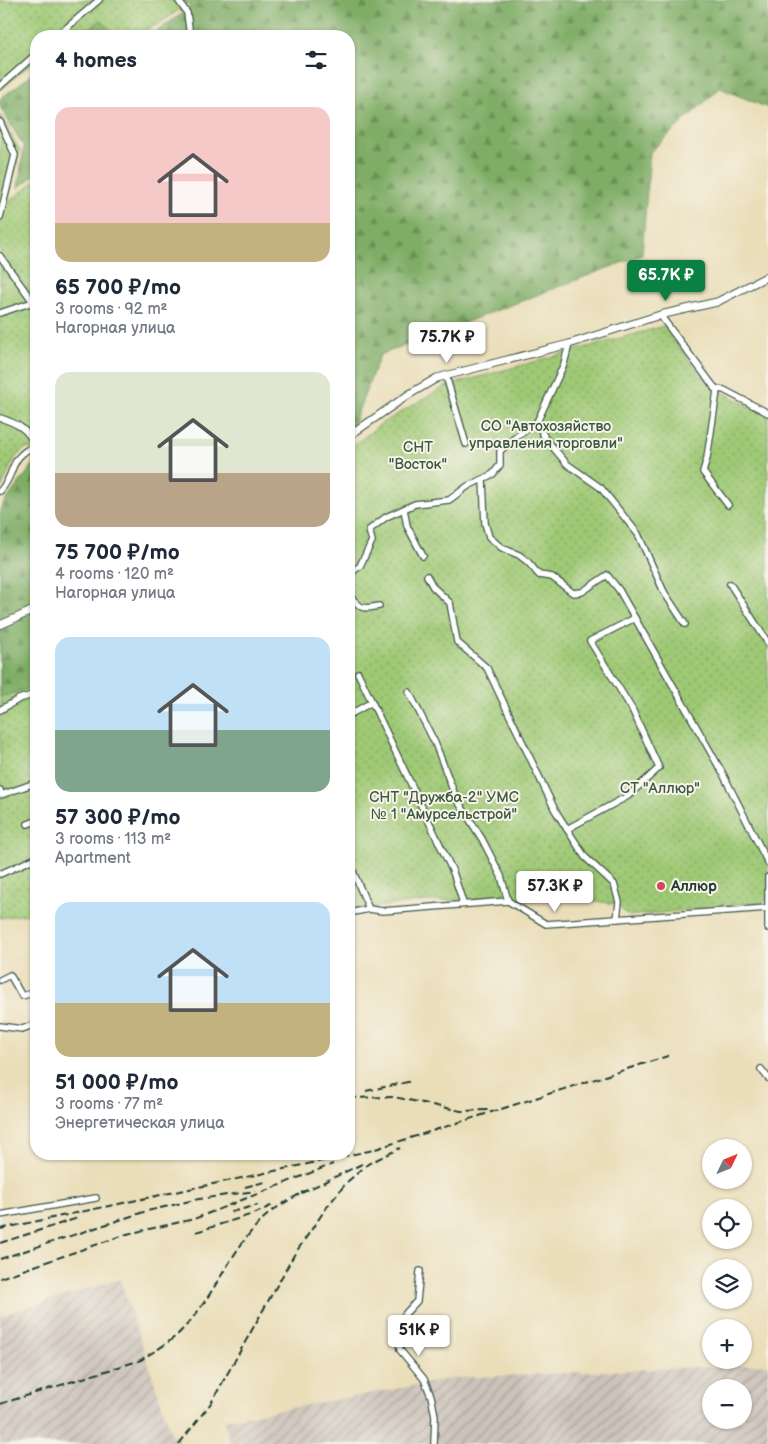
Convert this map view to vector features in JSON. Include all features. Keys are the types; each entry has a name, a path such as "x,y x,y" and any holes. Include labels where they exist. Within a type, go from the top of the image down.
{"street":[{"path":"64,30 99,0"},
{"path":"178,0 187,14 189,30"},
{"path":"0,86 30,59"},
{"path":"0,122 15,155 0,217"},
{"path":"0,256 30,296"},
{"path":"355,432 408,395 446,376 569,344 660,315 717,302 768,276"},
{"path":"0,313 30,304"},
{"path":"660,315 717,391 707,458 703,472 728,505"},
{"path":"355,570 360,566 372,541 369,530 386,517 416,504 448,500 468,486 493,474 500,465 500,451 537,422 564,364 569,344"},
{"path":"446,376 466,444"},
{"path":"714,388 724,390 768,413"},
{"path":"0,418 12,421 30,434"},
{"path":"537,422 544,438 567,464 600,488 638,534 664,592 685,624"},
{"path":"0,492 7,484 13,465 22,452 30,449"},
{"path":"483,480 485,523 489,537 502,548 518,555 539,575 552,577 573,593 582,592 607,575 619,590 723,774 768,863"},
{"path":"404,509 407,526 423,556"},
{"path":"427,576 433,587 450,603 457,642 487,668 555,810 585,857 614,884 619,902 617,919"},
{"path":"730,584 768,643"},
{"path":"355,602 359,607 366,609 379,606"},
{"path":"0,625 30,612"},
{"path":"568,829 628,796 659,768 632,709 590,641 635,618"},
{"path":"358,673 453,872 463,903"},
{"path":"409,692 434,743 456,798 482,838 501,876 508,901"},
{"path":"0,710 19,699 30,696"},
{"path":"355,711 372,702"},
{"path":"0,790 1,794 30,785"},
{"path":"0,874 30,861"},
{"path":"355,876 369,909"},
{"path":"768,877 768,928"},
{"path":"355,912 369,909 383,911 463,903 508,901 546,924 767,907"},
{"path":"0,980 10,975 22,996 30,994"},
{"path":"0,1026 22,1029 30,1026"},
{"path":"761,1069 768,1078"},
{"path":"0,1215 96,1198"},
{"path":"420,1271 418,1301 405,1314 399,1340 400,1350 424,1380 431,1396 435,1416 434,1444"}],"shaded area":[{"path":"120,1279 175,1444 0,1444 0,1316"},
{"path":"768,1364 768,1444 230,1444 224,1420 456,1378 702,1367 702,1369 752,1369 752,1365"}],"green space":[{"path":"0,0 183,0 186,5 160,23 144,30 30,30 30,65 0,90"},
{"path":"184,0 768,0 768,108 720,88 650,152 642,255 380,355 355,420 355,30 159,30 190,8"},
{"path":"101,20 110,30 88,30"},
{"path":"30,76 30,179 18,188 24,147 0,107 0,99"},
{"path":"0,115 20,150 7,203 30,185 30,449 27,448 22,451 14,460 0,490"},
{"path":"664,326 705,381 768,416 768,898 764,902 629,916 616,904 581,899 427,901 355,909 355,444 382,423 446,386"},
{"path":"30,469 30,688 0,697 0,508"},
{"path":"30,626 30,914 0,918 0,641"}],"railway":[{"path":"355,1154 671,1055"},
{"path":"366,1091 412,1081"},
{"path":"355,1098 394,1097 461,1111 490,1110"},
{"path":"179,1444 211,1403 294,1255 327,1207 347,1182 368,1164 400,1148"},
{"path":"0,1229 326,1160"},
{"path":"0,1278 127,1234 194,1219 333,1164"},
{"path":"301,1193 362,1164"},
{"path":"245,1187 265,1182"},
{"path":"0,1404 141,1360 167,1343 193,1318 232,1258 253,1230 275,1209 307,1190"},
{"path":"0,1259 147,1211 199,1199 255,1191"},
{"path":"231,1212 258,1205"},
{"path":"196,1232 256,1213 273,1205"},
{"path":"0,1243 78,1218"}],"place":[{"name":"Аллюр","path":"661,886"}],"park label":[{"name":"СО \"Автохозяйство управления торговли\"","path":"546,434"},
{"name":"СНТ \"Восток\"","path":"418,456"},
{"name":"СТ \"Аллюр\"","path":"660,788"},
{"name":"СНТ \"Дружба-2\" УМС № 1 \"Амурсельстрой\"","path":"444,806"}]}
